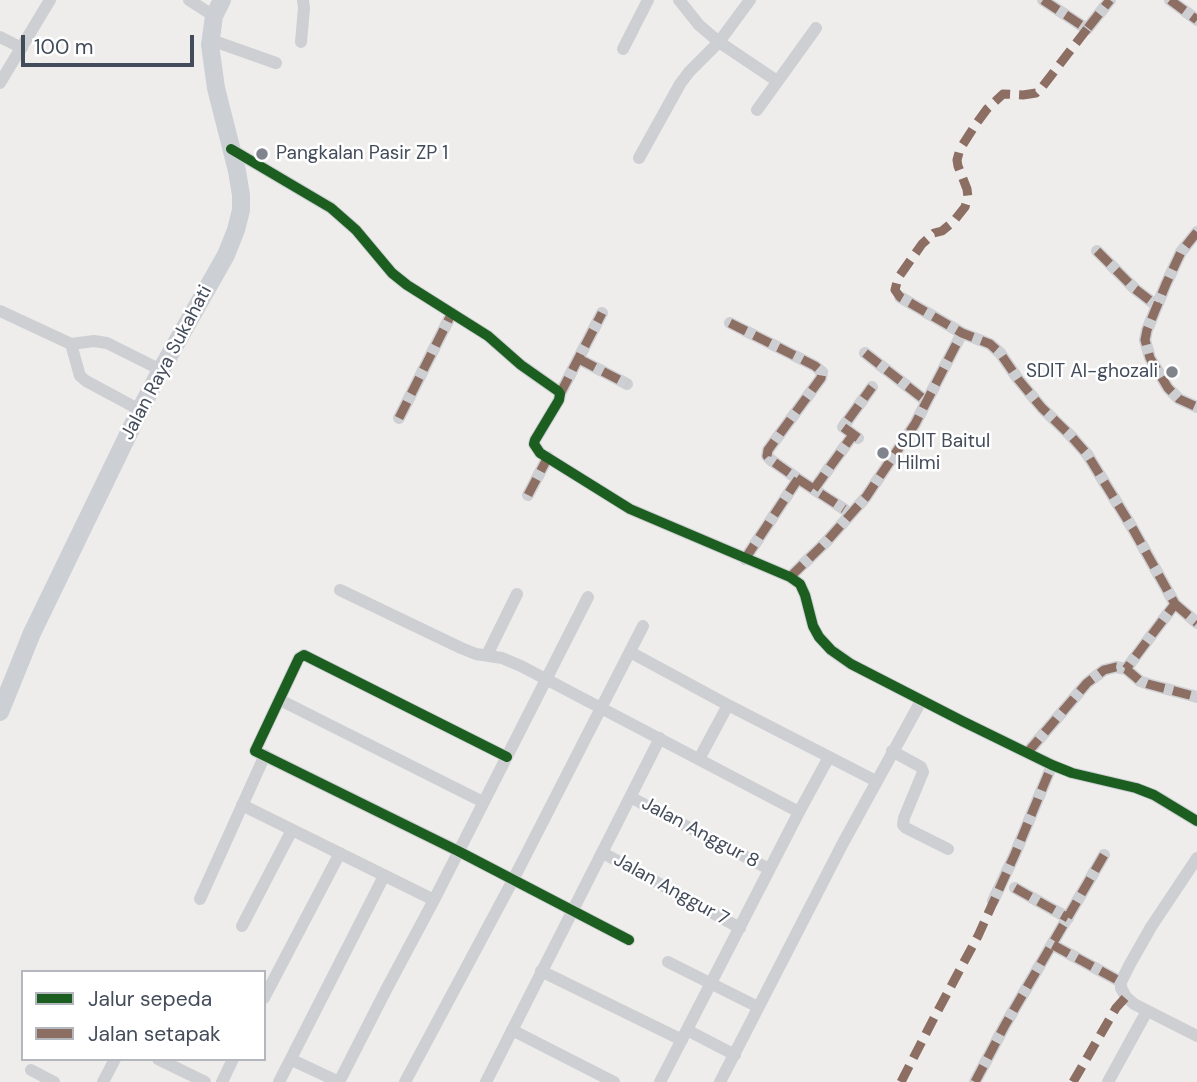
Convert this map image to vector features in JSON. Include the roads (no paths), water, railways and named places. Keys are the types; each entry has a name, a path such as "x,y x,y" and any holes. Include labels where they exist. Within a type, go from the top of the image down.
{"main road":[{"name":"Jalan Raya Sukahati","path":"0,712 32,633 140,410 226,255 242,211 237,171 212,64 211,40 218,8"}],"street":[{"path":"0,83 50,0"},
{"path":"189,0 218,8"},
{"path":"300,42 303,0"},
{"path":"679,0 696,22 719,42 777,81"},
{"path":"639,158 680,84 719,42 750,0"},
{"path":"1043,0 1087,29 1110,0"},
{"path":"1170,0 1197,20"},
{"path":"624,49 649,2"},
{"path":"757,110 816,29"},
{"path":"0,37 22,48"},
{"path":"211,40 276,63"},
{"path":"231,149 337,213 356,230 392,273 488,336 560,394"},
{"path":"1197,232 1181,252 1145,340 1150,358 1168,388 1179,399 1197,407"},
{"path":"1097,251 1135,289 1157,306"},
{"path":"900,298 962,333 990,344 1000,353 1034,398 1087,454 1175,604 1197,623"},
{"path":"0,311 71,344 107,342 161,370"},
{"path":"399,418 452,313"},
{"path":"602,313 559,400 535,440 536,449 630,509 790,577 800,584 819,638 851,664 1052,765 1072,773 1136,788 1154,795 1197,821"},
{"path":"730,323 822,372 821,378 768,450 767,456 844,509"},
{"path":"790,577 866,497 915,424 962,333"},
{"path":"71,344 80,376 140,410"},
{"path":"865,354 926,401"},
{"path":"579,359 627,384"},
{"path":"814,489 855,436 843,427 872,387"},
{"path":"528,495 548,457"},
{"path":"745,559 798,479"},
{"path":"340,590 461,648 510,662 799,812"},
{"path":"487,655 517,594"},
{"path":"292,1060 339,1082 588,597"},
{"path":"1126,669 1175,604"},
{"path":"405,1082 513,880 643,626"},
{"path":"630,652 876,781"},
{"path":"507,757 304,655 299,658 255,751 458,851 629,940"},
{"path":"1027,753 1087,683 1104,670 1116,667 1126,669 1140,681 1197,697"},
{"path":"280,700 483,802"},
{"path":"720,1082 876,781 921,701"},
{"path":"699,758 728,705"},
{"path":"486,1082 660,738"},
{"path":"892,751 921,767 923,772 904,818 905,828 947,849"},
{"path":"200,899 264,755"},
{"path":"660,1082 828,757"},
{"path":"993,901 1052,765"},
{"name":"Jalan Anggur 8","path":"631,797 769,869"},
{"path":"242,805 434,900"},
{"path":"242,926 292,830"},
{"path":"266,994 340,853"},
{"name":"Jalan Anggur 7","path":"603,853 740,928"},
{"path":"975,1082 1104,855"},
{"path":"1197,858 1151,928 1121,982 1126,997 1147,1011 1197,1036"},
{"path":"279,1082 384,876"},
{"path":"1015,888 1068,918"},
{"path":"1053,945 1121,982"},
{"path":"668,962 758,1007"},
{"path":"541,971 735,1055"},
{"path":"1108,1082 1147,1011"},
{"path":"513,1030 614,1082"},
{"path":"103,1082 114,1061"},
{"path":"166,1061 205,1082"},
{"path":"222,1082 232,1061"},
{"path":"31,1070 54,1082"}],"place":[{"name":"Pangkalan Pasir ZP 1","path":"262,154"},
{"name":"SDIT Al-ghozali","path":"1172,372"},
{"name":"SDIT Baitul Hilmi","path":"883,453"}]}
